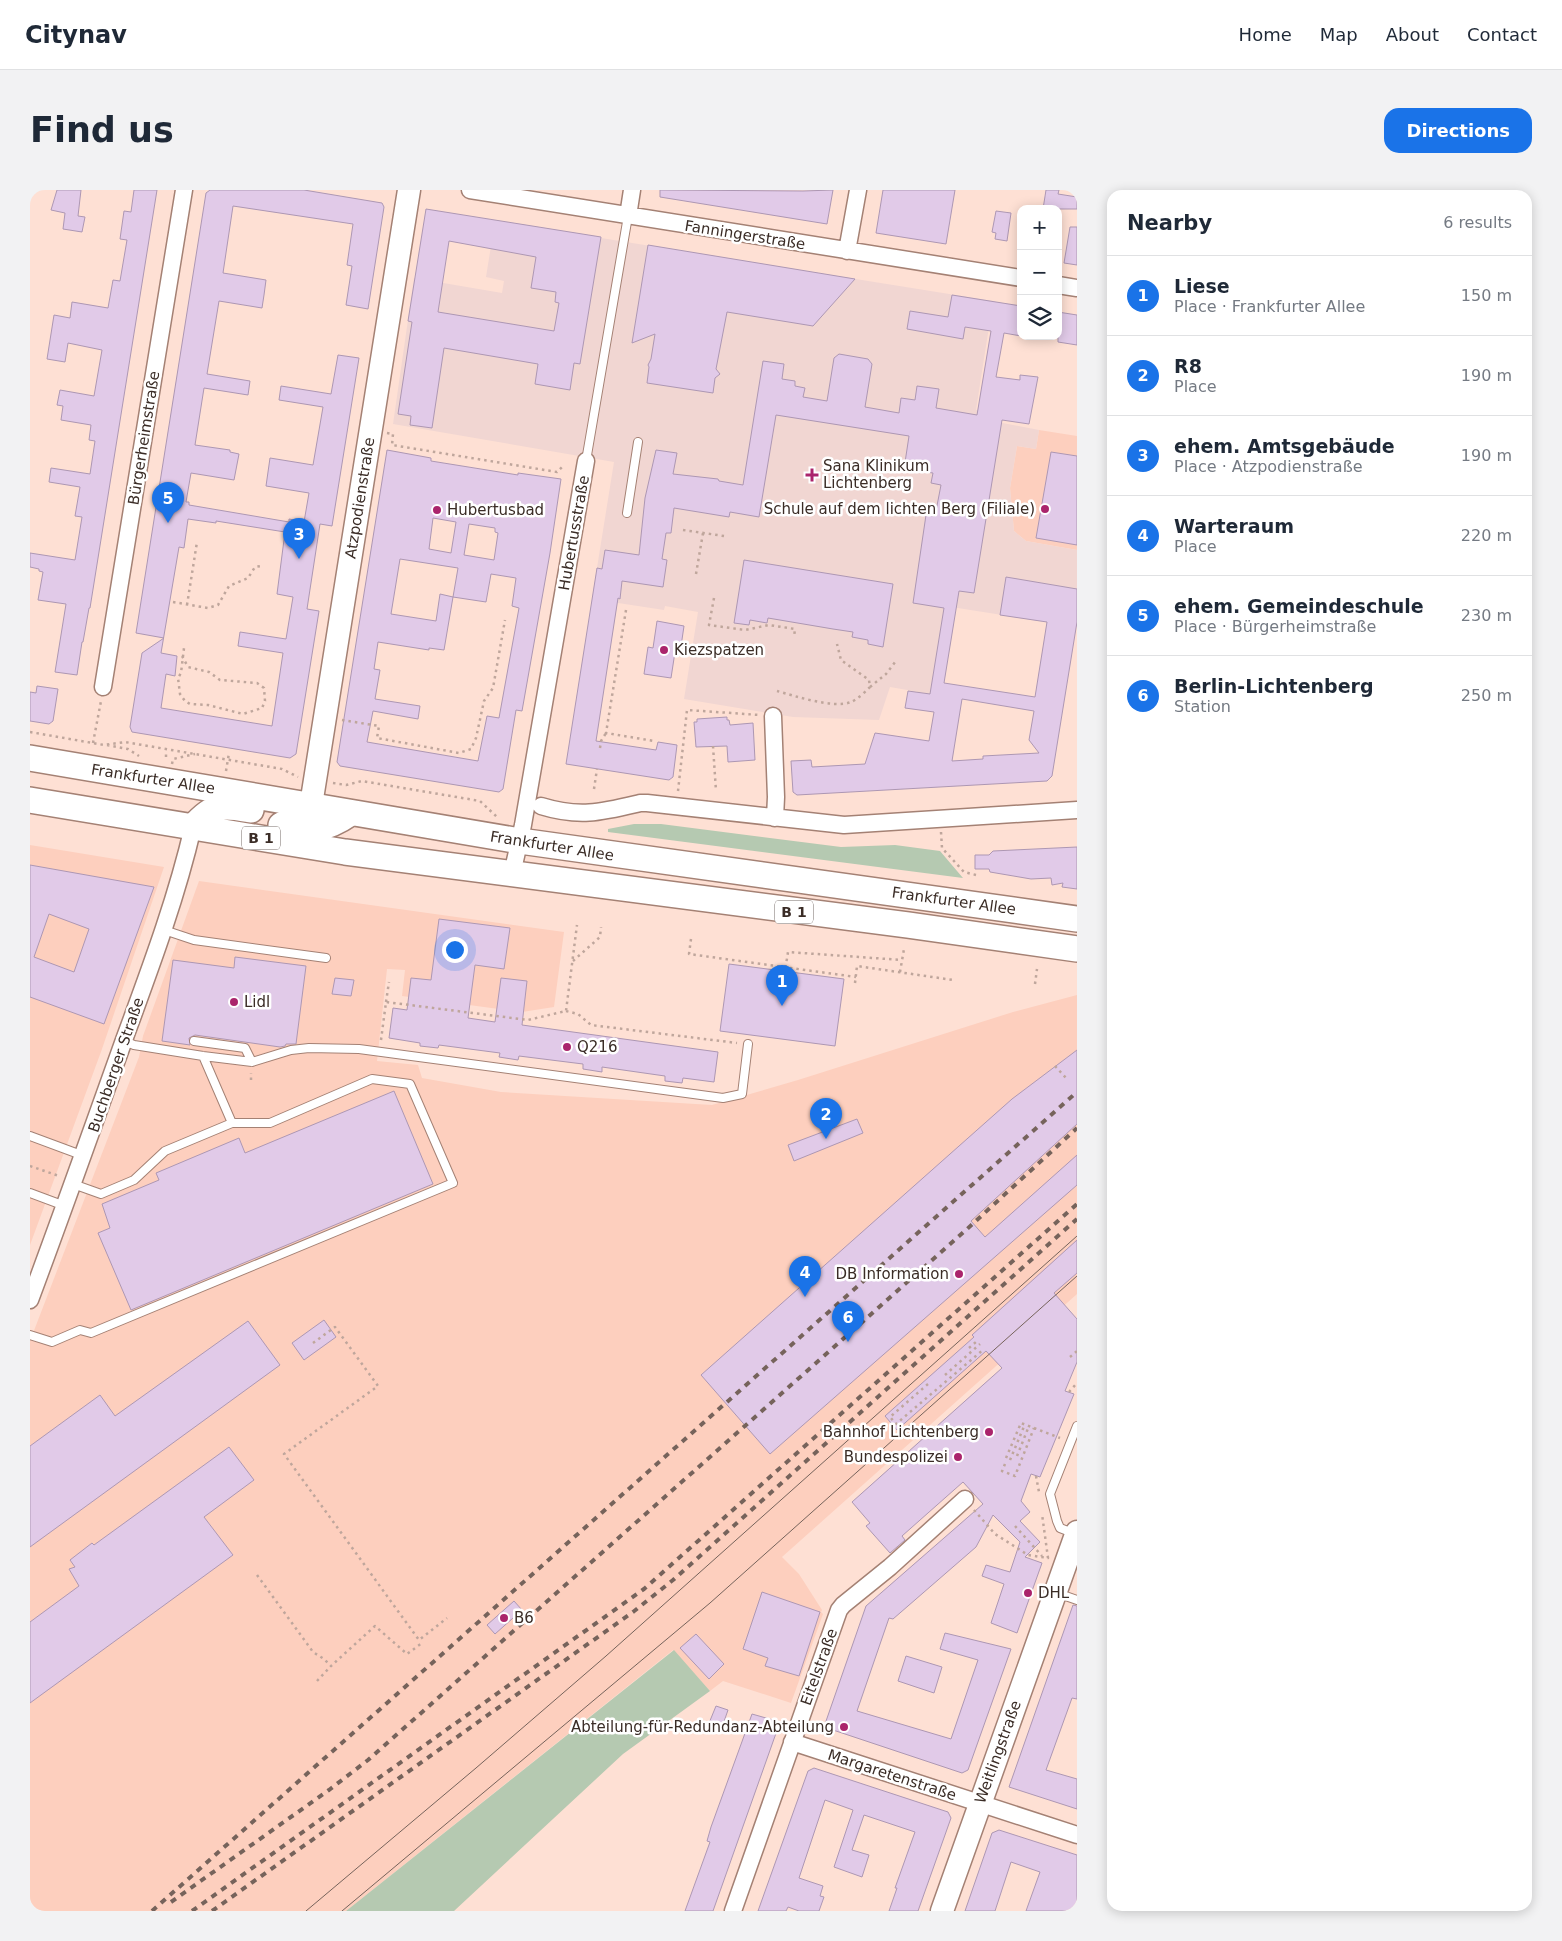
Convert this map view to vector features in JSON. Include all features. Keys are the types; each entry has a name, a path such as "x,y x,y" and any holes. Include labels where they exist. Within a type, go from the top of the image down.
{"main road":[{"name":"Frankfurter Allee","path":"30,758 174,774 310,805 520,842 1077,919"},
{"path":"174,774 193,827"},
{"name":"Frankfurter Allee","path":"30,800 345,852 1077,949"},
{"path":"193,827 206,813 225,806 292,816 310,805"},
{"path":"193,827 242,819 308,829 320,829 336,823 351,813"}],"street":[{"name":"Bürgerheimstraße","path":"103,687 184,190"},
{"name":"Atzpodienstraße","path":"310,805 409,190"},
{"name":"Fanningerstraße","path":"470,190 1017,277"},
{"name":"Hubertusstraße","path":"628,216 632,190"},
{"path":"848,251 858,190"},
{"path":"1062,286 1077,288"},
{"name":"Hubertusstraße","path":"512,874 520,842 586,461"},
{"path":"773,716 775,818"},
{"path":"541,806 561,812 584,814 597,813 640,802 844,825 1077,810"},
{"name":"Buchberger Straße","path":"30,1300 35,1275 84,1156 164,930 183,872 193,827"},
{"name":"Eitelstraße","path":"733,1911 843,1604 890,1567 965,1500"},
{"name":"Weitlingstraße","path":"942,1911 1077,1533"},
{"name":"Margaretenstraße","path":"792,1742 1077,1835"}],"lane":[{"name":"Hubertusstraße","path":"586,461 628,216"},
{"path":"627,513 638,442"},
{"path":"164,930 194,940 326,958"},
{"path":"124,1041 134,1045 252,1062 291,1050 309,1048 359,1049 723,1098 742,1094 748,1044"},
{"path":"194,1041 245,1048 252,1062"},
{"path":"204,1056 232,1123"},
{"path":"30,1335 52,1342 80,1330 90,1333 453,1183 410,1084 372,1079 270,1123 232,1123 165,1151 134,1180 101,1194 73,1183"},
{"path":"30,1136 84,1156"},
{"path":"30,1193 65,1206"},
{"path":"1077,1426 1050,1494 1060,1528 1077,1533"},
{"path":"1056,1592 1077,1600"}],"path":[{"path":"393,434 392,445 557,472 564,465"},
{"path":"683,530 724,536"},
{"path":"696,574 703,533"},
{"path":"186,605 197,542"},
{"path":"173,602 208,608 218,605 229,586 244,581 255,567 261,566"},
{"path":"714,598 709,625 745,630 769,625 795,629 794,638"},
{"path":"600,748 601,741 606,733 626,610"},
{"path":"325,716 379,726 377,738 459,753 471,749 476,738 484,701 493,688 505,620"},
{"path":"837,644 841,660 869,680 870,687"},
{"path":"182,656 188,668 209,672 220,680 256,683 264,688 266,701 262,708 243,714 208,705 190,704 180,694 178,678 181,673 182,656 184,648"},
{"path":"777,690 808,700 851,703 886,674 896,661"},
{"path":"93,743 103,687"},
{"path":"676,805 687,710 773,716"},
{"path":"30,732 93,743 125,742 196,754 282,769 298,778"},
{"path":"606,733 654,741"},
{"path":"713,746 716,791"},
{"path":"226,773 229,753"},
{"path":"174,774 173,759 196,754"},
{"path":"594,789 597,769"},
{"path":"334,783 346,785 362,782 480,801 498,817"},
{"path":"941,818 942,848 964,872 976,875"},
{"path":"566,1011 577,925"},
{"path":"572,962 600,937 601,928"},
{"path":"691,939 689,954 856,977"},
{"path":"900,972 904,949"},
{"path":"782,971 785,971 786,968 788,952 902,960"},
{"path":"855,983 858,966 953,980"},
{"path":"1035,984 1037,969"},
{"path":"379,1052 389,982"},
{"path":"386,1002 528,1020 566,1011 578,1014 591,1025 748,1044"},
{"path":"1055,1066 1067,1079"},
{"path":"30,1166 73,1183"},
{"path":"313,1343 335,1327 378,1386 284,1454 420,1642"},
{"path":"969,1348 977,1341"},
{"path":"945,1375 980,1344"},
{"path":"928,1384 890,1417 896,1424 984,1348"},
{"path":"1070,1357 1077,1351"},
{"path":"1069,1392 1077,1383"},
{"path":"1006,1458 1021,1423 1070,1442"},
{"path":"1010,1460 1025,1424"},
{"path":"1017,1456 1029,1426"},
{"path":"1002,1471 1015,1476 1034,1428"},
{"path":"996,1474 1002,1471 1005,1464"},
{"path":"1036,1476 1039,1494"},
{"path":"965,1500 995,1534 1028,1555 1048,1558 1042,1513"},
{"path":"1015,1526 1042,1556"},
{"path":"257,1575 313,1652 331,1666"},
{"path":"317,1681 375,1626 406,1654 447,1618"}],"shaded area":[{"name":"Sana Klinikum Lichtenberg","path":"495,221 993,301 976,410 988,412 987,420 1039,430 1036,449 1017,446 1010,488 1014,531 1026,541 1077,550 1077,627 945,606 930,694 890,687 879,720 793,717 684,699 698,612 665,606 664,610 592,599 614,462 393,424 414,278 502,293 504,281 486,277"},
{"name":"Schule auf dem lichten Berg (Filiale)","path":"1039,430 1077,436 1077,550 1026,541 1014,531 1010,488 1017,446 1036,449"},
{"path":"30,845 164,867 102,1049 30,1245"},
{"path":"199,881 564,932 554,1007 522,1012 402,996 405,970 387,969 377,1061 418,1065 422,1078 501,1092 712,1105 798,1080 1013,1012 1077,995 1077,1294 782,1557 799,1574 823,1614 791,1703 723,1681 710,1691 673,1650 346,1911 30,1911 30,1341 139,1057 143,1036"}],"green space":[{"path":"634,824 661,824 841,847 895,845 940,851 963,878 608,832 608,829"},
{"path":"674,1650 710,1691 623,1754 454,1911 346,1911"}],"building":[{"path":"57,190 81,190 78,216 85,217 82,232 63,229 65,213 51,210"},
{"path":"134,190 157,190 90,608 77,675 55,672 66,604 38,600 43,572 30,567 30,553 75,560 82,517 75,516 80,487 49,482 51,468 90,474 95,441 89,440 91,425 61,420 63,406 57,405 60,390 94,396 102,350 68,343 65,362 47,359 54,315 70,318 72,302 108,308 113,280 120,281 127,240 120,239 124,211 131,212"},
{"path":"210,190 304,190 382,203 384,207 368,309 346,305 352,266 347,265 353,224 233,206 223,273 266,280 262,308 219,301 207,374 250,381 248,395 204,388 195,445 230,450 230,452 239,454 234,480 191,473 186,502 189,502 189,505 289,522 289,519 304,522 309,493 266,486 270,458 313,465 323,407 279,400 281,386 331,394 338,355 359,358 332,526 320,524 307,609 319,611 296,754 290,758 132,732 130,727 142,653 163,638 161,653 177,656 175,676 166,674 161,708 272,726 283,653 238,646 240,632 286,639 293,597 277,594 285,532 216,521 216,523 188,519 184,548 179,547 164,638 136,633 206,193"},
{"path":"660,190 833,190 827,224 660,197"},
{"path":"883,190 955,190 946,244 876,233"},
{"path":"1046,190 1059,190 1058,194 1077,197 1077,209 1062,209 1062,205 1044,205"},
{"path":"426,209 601,237 580,364 574,363 570,390 535,384 538,364 444,348 432,428 410,425 411,416 398,414 412,322 408,321","holes":["449,241 536,257 531,288 556,292 555,302 559,303 554,331 438,312"]},
{"path":"996,211 1011,213 1007,241 995,239 996,233 992,232"},
{"path":"1070,227 1077,227 1077,265 1064,263"},
{"path":"648,245 855,279 813,326 727,312 716,369 720,374 715,378 713,393 647,383 648,365 651,359 655,334 632,343"},
{"path":"952,295 1017,305 1017,335 1004,333 996,377 1020,380 1020,375 1038,377 1029,424 1002,420 974,593 959,591 944,683 1035,697 1047,622 1000,615 1006,577 1077,589 1077,622 1052,776 1047,781 797,795 793,792 791,761 811,760 812,767 865,764 875,733 929,741 934,712 905,708 908,691 930,694 944,608 913,603 926,515 935,516 941,485 931,483 933,473 904,469 909,436 776,415 759,517 730,512 729,517 674,508 671,533 666,533 662,559 667,560 663,587 622,581 596,741 656,750 658,742 677,745 673,777 669,780 566,764 597,568 602,569 605,550 639,555 645,498 656,450 677,453 673,474 718,479 719,481 743,485 763,361 784,364 782,379 795,381 795,386 805,388 803,397 827,401 834,358 839,354 868,359 872,364 865,407 899,413 901,398 915,400 917,386 939,389 936,408 977,415 991,331 965,327 963,339 907,329 910,311 948,317","holes":["962,699 1034,711 1029,740 1039,753 983,756 983,759 952,761"]},
{"path":"1062,313 1077,315 1077,345 1058,342 1058,340 1062,340"},
{"path":"387,450 431,458 431,461 518,475 518,473 561,479 522,711 516,710 503,789 499,792 340,766 337,762","holes":["433,518 456,522 451,553 429,549","469,524 495,528 495,532 498,533 494,560 464,555","400,559 458,568 453,597 440,594 436,621 391,614","491,574 516,578 512,606 519,608 499,718 487,716 478,761 367,742 373,711 418,719 420,706 375,699 380,670 374,669 378,642 429,650 429,648 444,650 453,597 486,602"]},
{"path":"1051,452 1077,456 1077,545 1036,538"},
{"path":"744,560 893,584 883,647 868,644 868,640 852,637 853,632 768,618 767,623 750,620 749,625 734,623"},
{"name":"Kiezspatzen","path":"657,621 684,626 680,653 675,652 671,678 644,674 648,647 653,648"},
{"path":"37,686 58,689 53,721 49,724 30,721 30,692 36,693"},
{"path":"727,717 730,725 753,723 755,760 728,762 727,746 696,747 694,722 697,722 697,719"},
{"path":"1077,847 1077,889 1062,887 1063,883 1052,885 1051,878 1031,879 990,872 989,869 975,869 975,855 989,855 993,851"},
{"path":"30,865 154,887 104,1024 30,997","holes":["49,914 89,929 74,972 34,957"]},
{"path":"439,919 510,928 504,969 475,965 468,1018 495,1022 501,978 527,981 522,1025 718,1052 714,1082 683,1078 682,1083 665,1081 665,1076 602,1067 602,1072 583,1069 583,1064 519,1056 518,1060 499,1057 500,1053 439,1045 438,1048 420,1046 420,1043 389,1038 393,1008 407,1010 411,978 431,980"},
{"name":"Lidl","path":"235,957 306,966 296,1044 286,1044 280,1047 195,1035 189,1038 190,1045 162,1041 173,960 234,968"},
{"path":"729,964 844,979 835,1046 720,1031"},
{"path":"335,978 354,980 351,996 332,994"},
{"path":"1077,1050 1077,1124 971,1221 985,1237 1077,1155 1077,1185 770,1454 701,1375 1012,1099"},
{"path":"394,1091 433,1184 131,1310 98,1233 110,1228 102,1204 159,1180 156,1173 239,1138 245,1153"},
{"path":"857,1119 863,1133 794,1161 788,1145"},
{"path":"1077,1240 1077,1273 1054,1293 1077,1319 1077,1362 1065,1391 1074,1394 1040,1477 1031,1474 1021,1501 1030,1512 1020,1521 1040,1542 1025,1557 1042,1563 1017,1633 991,1623 1004,1584 982,1576 986,1565 1010,1572 1020,1542 993,1515 976,1547 893,1619 889,1618 857,1711 951,1739 978,1660 940,1649 945,1633 1011,1649 968,1770 962,1773 827,1728 825,1724 866,1606 983,1504 963,1482 902,1536 905,1540 890,1553 866,1526 870,1523 852,1502 1002,1368 986,1351 897,1430 885,1416 974,1337 972,1335"},
{"path":"324,1320 336,1337 304,1360 292,1343"},
{"path":"248,1321 280,1365 30,1547 30,1446 100,1395 115,1416"},
{"path":"229,1447 254,1480 204,1517 233,1555 30,1703 30,1622 79,1586 69,1569 75,1567 70,1560 92,1543 94,1545"},
{"path":"762,1592 820,1612 799,1676 765,1666 768,1658 743,1649"},
{"name":"B6","path":"514,1601 522,1610 495,1634 487,1625"},
{"path":"1073,1605 1077,1606 1077,1699 1072,1698 1046,1770 1077,1779 1077,1809 1009,1787"},
{"path":"696,1634 724,1664 709,1679 680,1648"},
{"path":"906,1656 942,1667 934,1693 898,1681"},
{"path":"716,1706 728,1710 720,1733 707,1728"},
{"path":"752,1714 780,1722 713,1911 685,1911 710,1842 707,1841 711,1827"},
{"path":"814,1768 948,1812 951,1818 918,1911 889,1911 915,1832 864,1815 852,1850 869,1855 862,1877 834,1867 853,1810 825,1800 799,1878 823,1886 820,1896 824,1897 819,1911 799,1911 788,1907 786,1911 758,1911 808,1771"},
{"path":"999,1830 1077,1855 1077,1911 1026,1911 1040,1872 1011,1862 995,1911 965,1911 992,1833"}],"tram line":[{"path":"306,1911 606,1656 1077,1236"},
{"path":"342,1911 710,1603 1077,1276"}],"railway":[{"path":"152,1911 1077,1092"},
{"path":"171,1902 329,1790 368,1760 966,1230 1077,1128"},
{"path":"192,1911 644,1589 1077,1204"},
{"path":"212,1911 633,1612 673,1580 1077,1219"}],"place":[{"name":"Sana Klinikum Lichtenberg","path":"812,475"},
{"name":"Schule auf dem lichten Berg (Filiale)","path":"1045,509"},
{"name":"Hubertusbad","path":"437,510"},
{"name":"ehem. Gemeindeschule","path":"168,523"},
{"name":"ehem. Amtsgebäude","path":"299,559"},
{"name":"Kiezspatzen","path":"664,650"},
{"name":"Lidl","path":"234,1002"},
{"name":"Liese","path":"782,1006"},
{"name":"Q216","path":"567,1047"},
{"name":"R8","path":"826,1139"},
{"name":"DB Information","path":"959,1274"},
{"name":"Warteraum","path":"805,1297"},
{"name":"Berlin-Lichtenberg","path":"848,1342"},
{"name":"Bahnhof Lichtenberg","path":"989,1432"},
{"name":"Bundespolizei","path":"958,1457"},
{"name":"DHL","path":"1028,1593"},
{"name":"B6","path":"504,1618"},
{"name":"Abteilung-für-Redundanz-Abteilung","path":"844,1727"}]}
